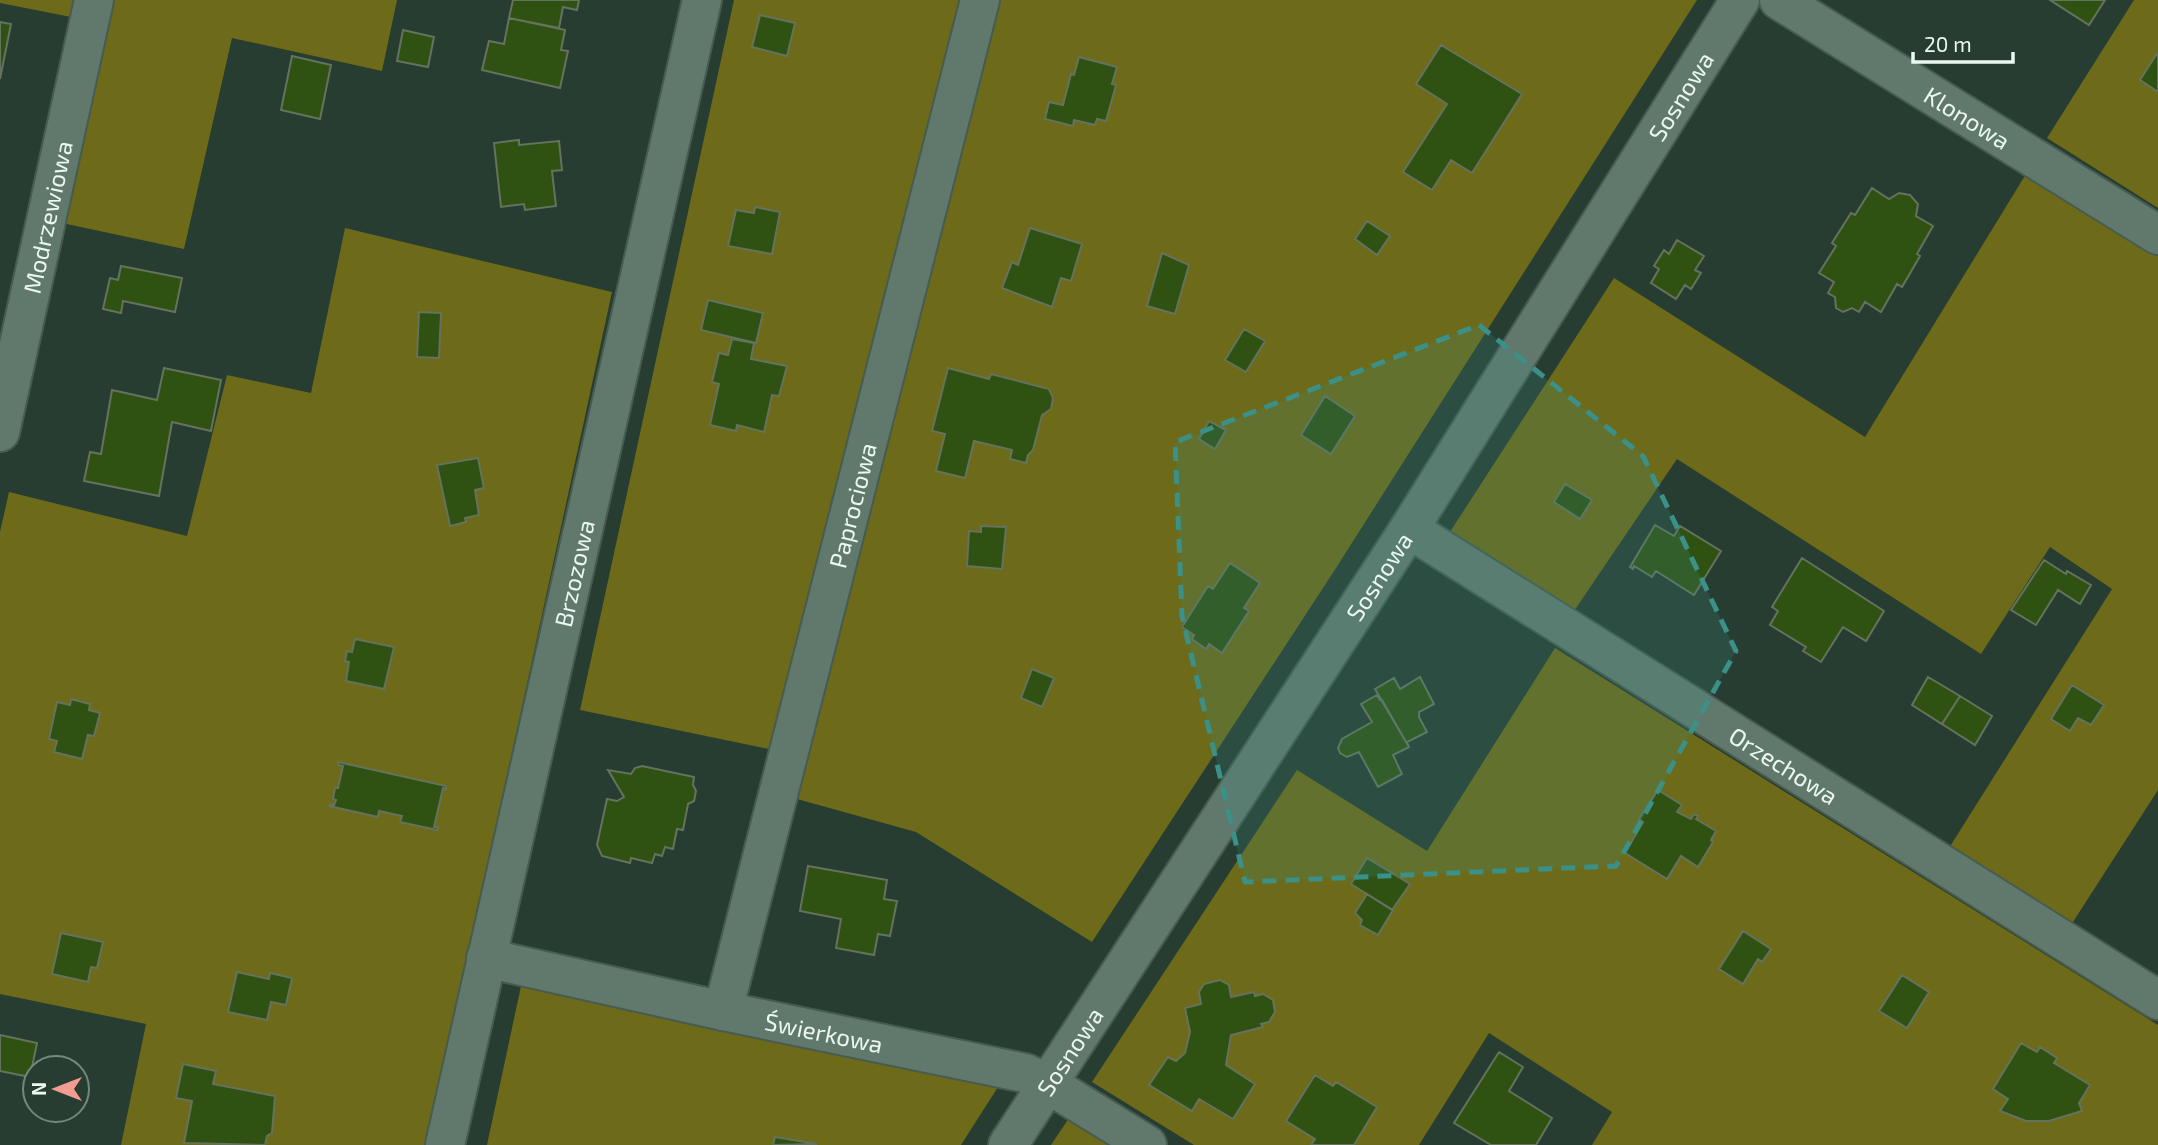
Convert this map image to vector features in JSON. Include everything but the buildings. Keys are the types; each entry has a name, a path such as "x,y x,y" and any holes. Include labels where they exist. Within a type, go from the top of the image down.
{"street":[{"name":"Modrzewiowa","path":"0,432 94,0"},
{"name":"Brzozowa","path":"445,1145 702,0"},
{"name":"Paprociowa","path":"723,1011 980,0"},
{"name":"Sosnowa","path":"1008,1145 1409,529 1740,0"},
{"name":"Klonowa","path":"1779,0 2158,235"},
{"name":"Orzechowa","path":"1409,529 2158,1000"},
{"name":"Świerkowa","path":"486,958 723,1011 1024,1073 1048,1083 1147,1145"}],"highlighted area":[{"path":"1479,325 1643,456 1736,651 1616,866 1245,882 1182,616 1175,442"}],"shaded area":[{"path":"0,0 75,0 71,17 0,3"},
{"path":"114,0 397,0 382,71 232,38 184,249 62,223"},
{"path":"734,0 960,0 769,749 580,710"},
{"path":"999,0 1697,0 1336,568 1092,942 916,832 797,799"},
{"path":"2134,0 2158,0 2158,208 2047,138"},
{"path":"2026,174 2158,256 2158,790 2071,925 1949,848 2112,589 2050,547 1981,654 1677,459 1574,611 1450,532 1614,278 1865,437"},
{"path":"345,228 612,292 427,1145 121,1145 146,1024 0,994 0,532 9,492 187,536 227,375 311,393"},
{"path":"1555,648 2158,1025 2158,1145 1592,1145 1612,1112 1489,1033 1419,1145 1194,1145 1092,1082 1297,770 1427,851"},
{"path":"521,986 998,1087 961,1145 487,1145"},
{"path":"1069,1118 1113,1145 1051,1145"}]}
